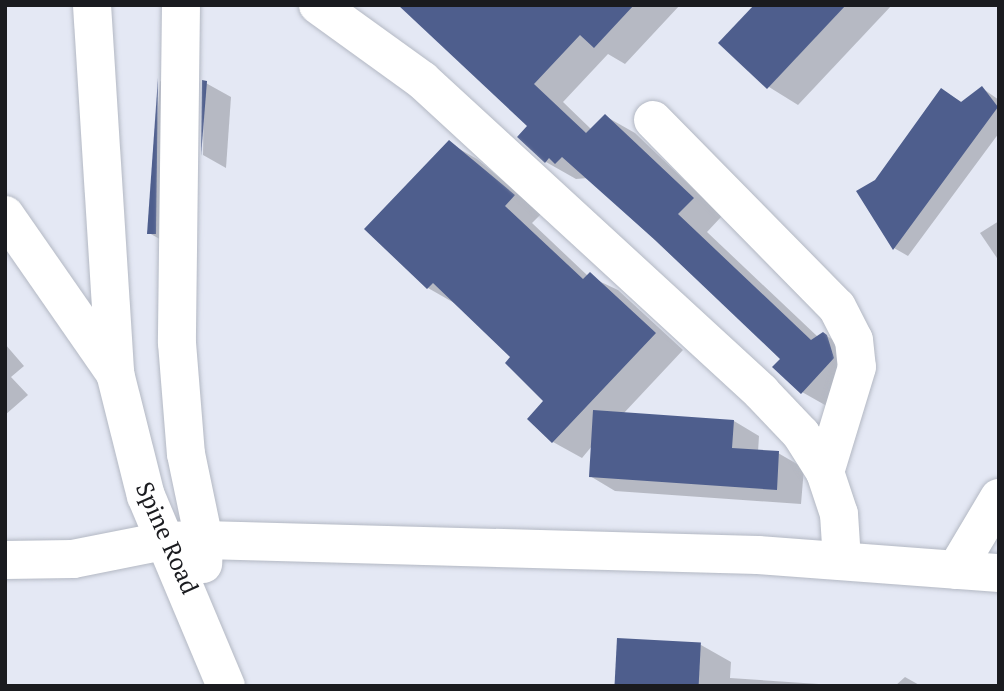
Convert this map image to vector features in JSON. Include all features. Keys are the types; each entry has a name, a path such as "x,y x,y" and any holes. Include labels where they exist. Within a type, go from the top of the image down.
{"street":[{"name":"Spine Road","path":"92,5 115,373 146,496 194,604"},
{"name":"Spine Road","path":"181,5 177,342 186,454 204,540 194,604"},
{"path":"318,5 422,80 761,392 801,434 825,472 839,514 842,561"},
{"path":"653,120 837,307 854,340 858,367 825,472"},
{"path":"5,215 115,373"},
{"path":"956,570 999,498"},
{"path":"5,560 73,559 164,541 204,540 842,561 999,573"},
{"path":"194,604 226,686"}],"building":[{"path":"398,5 634,5 594,48 580,35 534,84 586,133 605,114 694,198 678,214 811,340 823,332 827,335 834,358 801,394 772,367 780,359 655,240 562,157 555,164 549,158 545,163 517,137 527,126"},
{"path":"754,5 846,5 767,89 718,43"},
{"path":"158,78 156,234 147,234"},
{"path":"202,80 207,81 201,156"},
{"path":"982,86 998,107 893,250 856,191 875,180 941,88 961,102"},
{"path":"449,140 515,195 505,206 583,279 590,272 656,333 552,443 527,419 543,401 505,363 510,357 433,283 427,289 364,229"},
{"path":"593,410 734,420 732,448 779,451 777,490 589,477"},
{"path":"617,638 701,642 699,686 614,686"}]}
